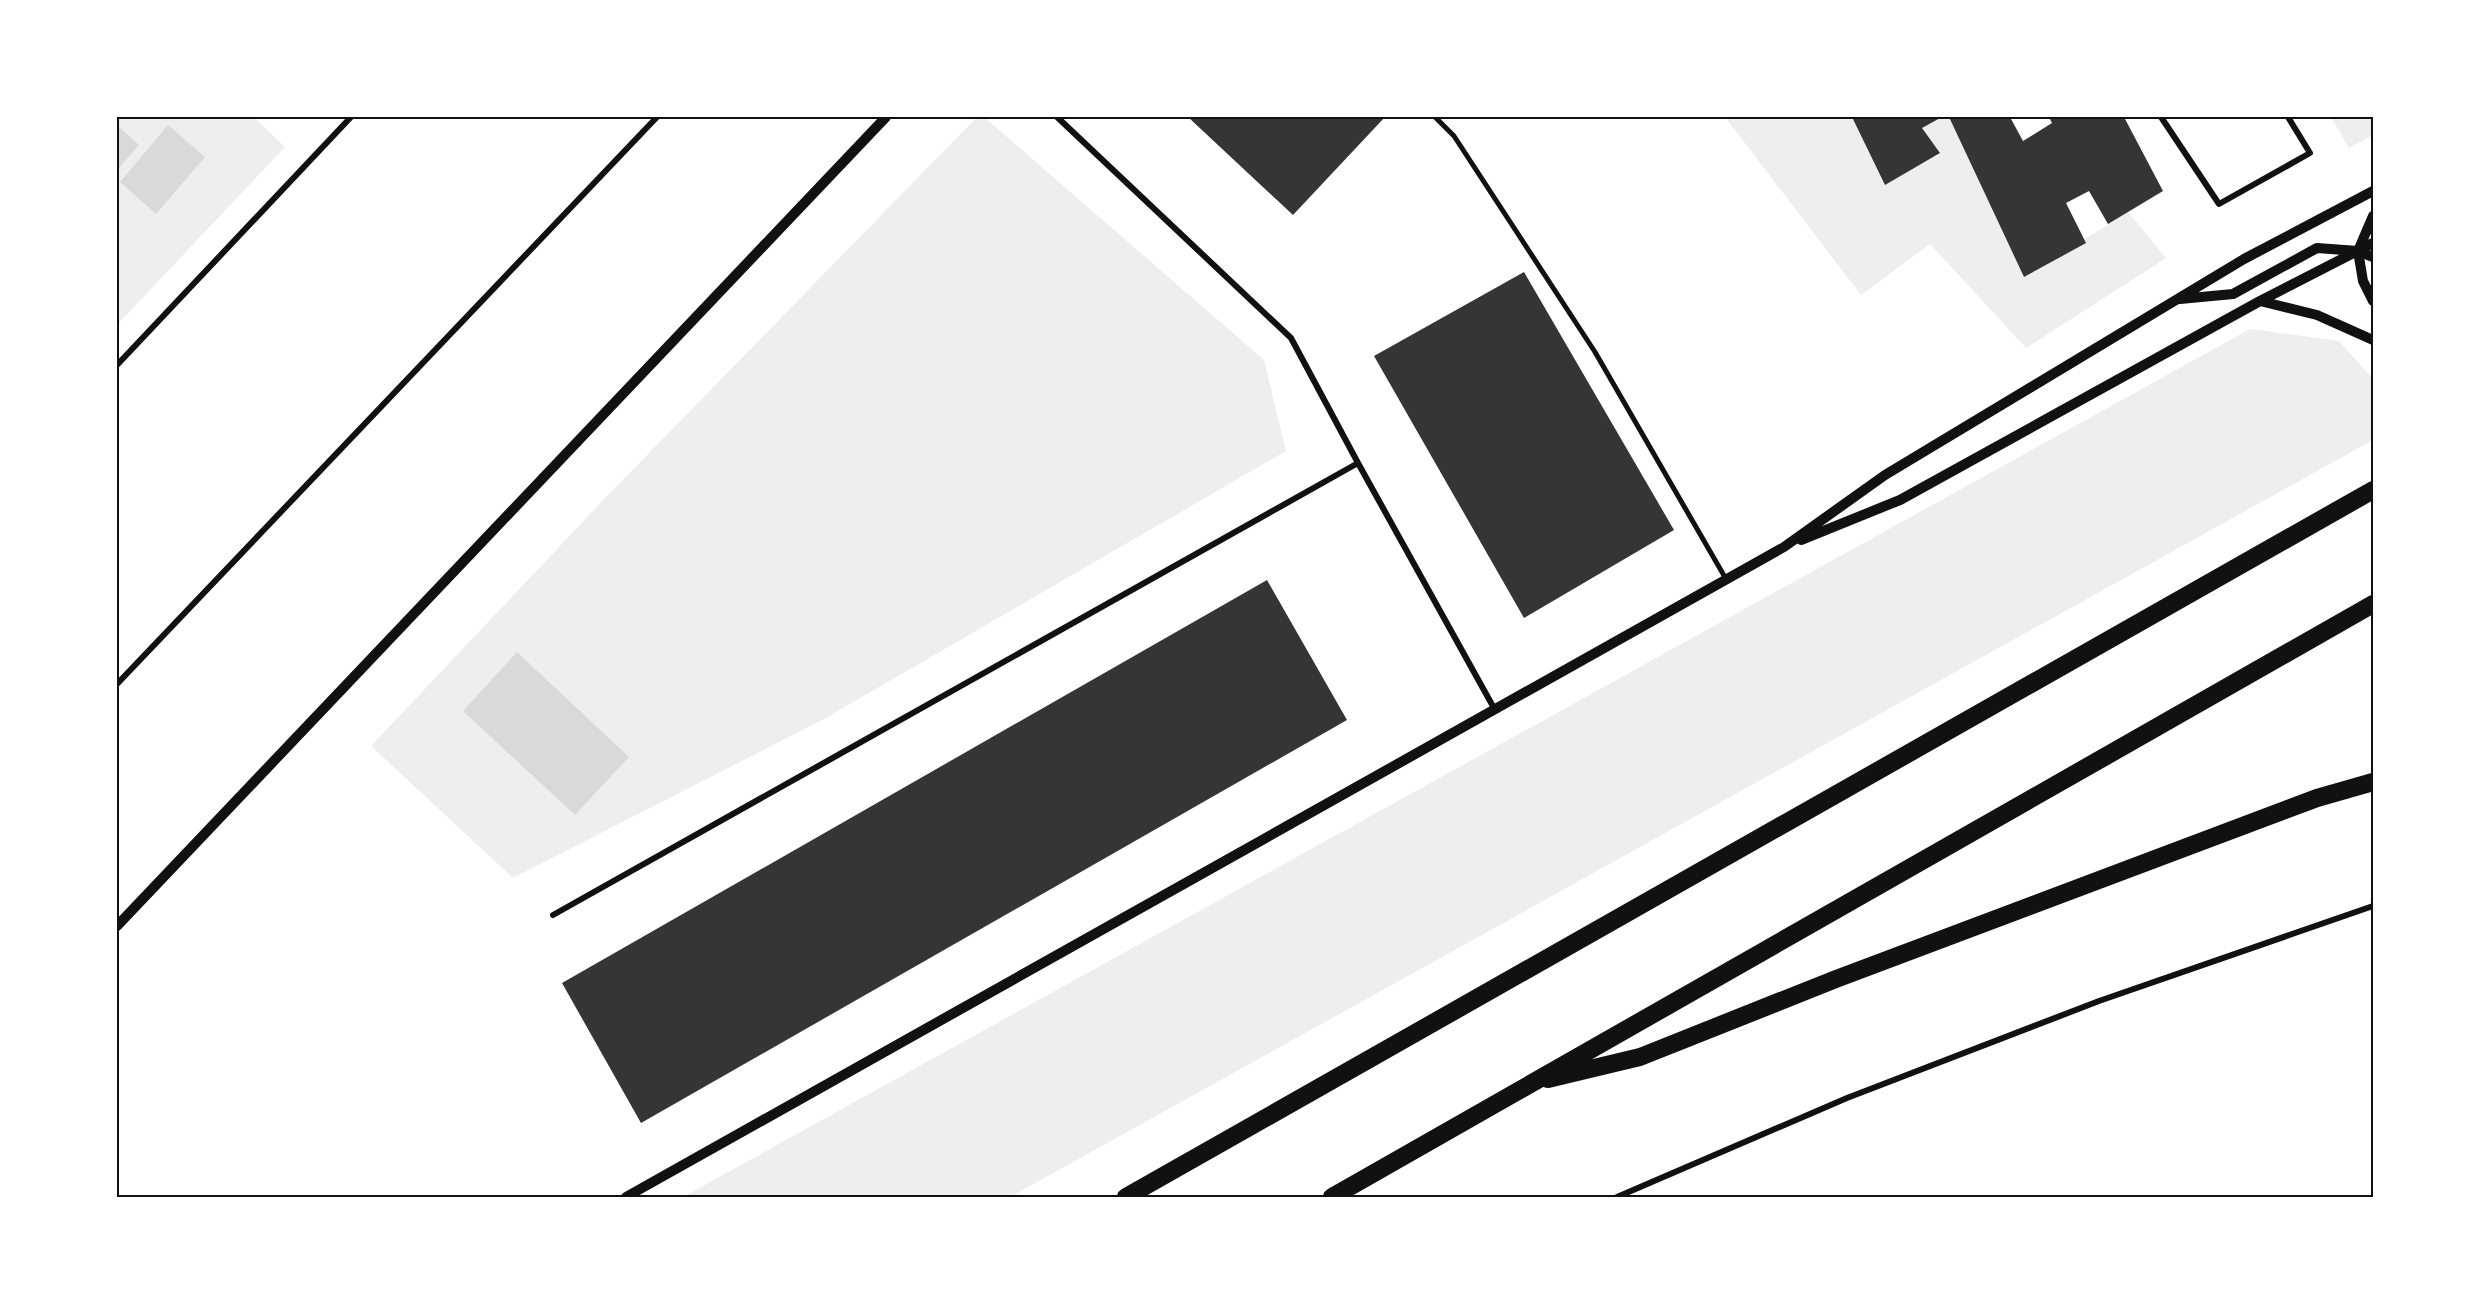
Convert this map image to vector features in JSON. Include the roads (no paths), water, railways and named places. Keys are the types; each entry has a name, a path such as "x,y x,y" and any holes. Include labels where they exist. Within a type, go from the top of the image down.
{"highway":[{"path":"1126,1197 2373,490"},
{"path":"1332,1197 1526,1084 2373,604"},
{"path":"1526,1084 1640,1057 1836,979 2317,798 2373,782"}],"street":[{"path":"117,365 351,117"},
{"path":"117,684 657,117"},
{"path":"117,926 886,117"},
{"path":"1057,117 1291,338 1495,710"},
{"path":"1435,117 1454,136 1595,352 1727,580"},
{"path":"2161,117 2219,204 2310,153 2288,117"},
{"path":"626,1197 1727,580 1784,547 1885,475 2177,299 2244,259 2373,191"},
{"path":"2373,216 2358,251 2363,281 2373,301"},
{"path":"1784,547 1900,500 2260,301 2373,243"},
{"path":"2177,299 2233,294 2317,248 2358,251 2373,257"},
{"path":"2260,301 2317,315 2373,340"},
{"path":"553,915 1358,463"},
{"path":"1617,1197 1847,1098 2099,1001 2373,906"}]}
